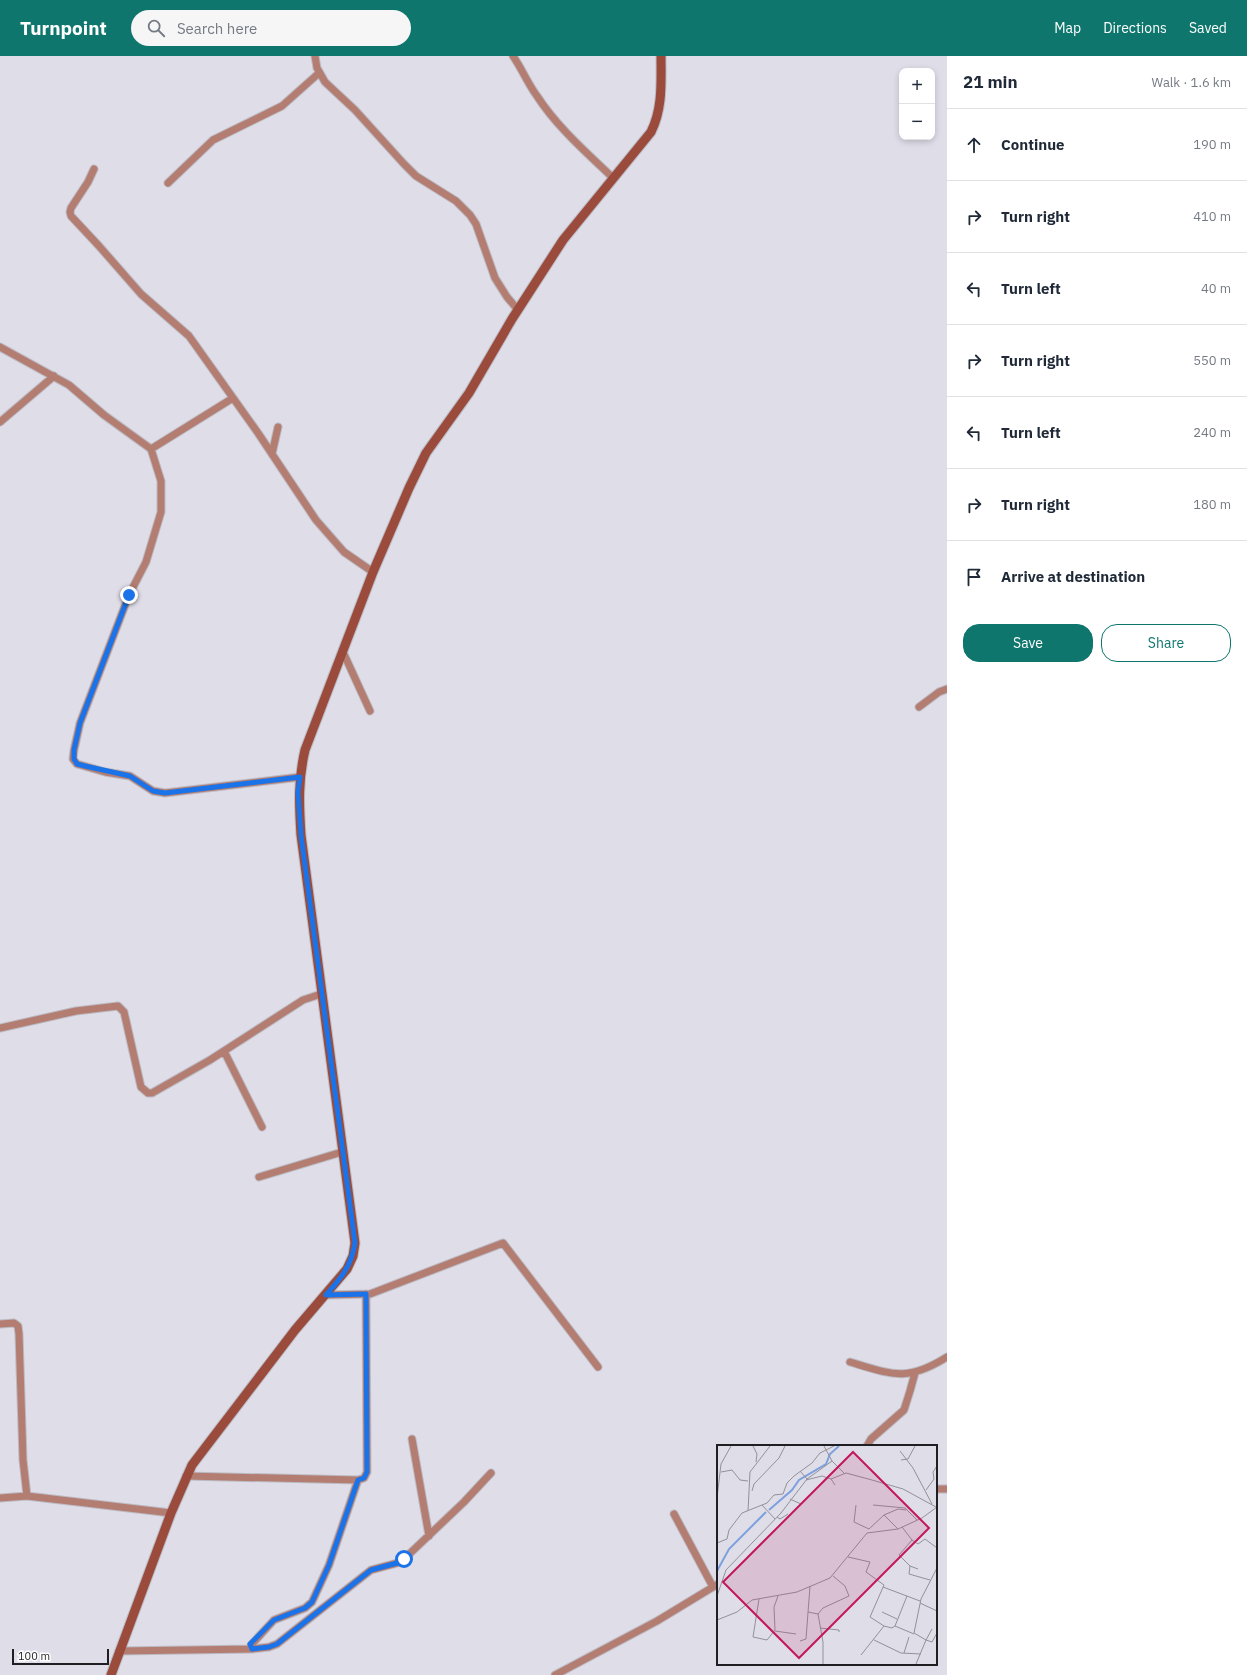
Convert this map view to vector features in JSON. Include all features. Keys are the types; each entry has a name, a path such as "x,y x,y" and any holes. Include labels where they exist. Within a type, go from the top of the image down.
{"street":[{"path":"315,56 320,73 325,82 355,110 416,176 456,201 470,215 476,224 495,278 506,297 518,310"},
{"path":"513,56 545,108 581,148 613,178"},
{"path":"111,1675 171,1512 192,1465 295,1330 347,1270 353,1256 355,1243 301,835 298,792 305,750 373,572 409,488 426,453 469,393 518,310 564,240 651,132 656,122 659,110 661,56"},
{"path":"168,183 213,140 282,106 320,73"},
{"path":"94,169 88,182 71,208 71,216 100,246 141,294 189,336 272,454 316,520 334,542 354,560 373,572"},
{"path":"0,347 69,385 104,415 151,449 161,481 161,512 146,562 129,595 80,723 74,750 74,759 77,764 97,770 130,776 153,791 165,793 300,777"},
{"path":"0,422 54,376"},
{"path":"151,449 233,398"},
{"path":"272,454 278,427"},
{"path":"342,652 370,711"},
{"path":"919,707 939,692 947,689"},
{"path":"0,1028 76,1011 118,1006 124,1012 141,1087 148,1093 152,1093 224,1051 303,1000 321,994"},
{"path":"224,1051 262,1127"},
{"path":"259,1177 342,1152"},
{"path":"326,1295 370,1294 503,1243 598,1367"},
{"path":"186,1476 358,1480 364,1478 367,1472 366,1294"},
{"path":"0,1324 14,1323 18,1326 23,1460 27,1496"},
{"path":"850,1362 889,1374 915,1373 926,1369 947,1357"},
{"path":"868,1445 871,1439 904,1410 915,1373"},
{"path":"412,1439 428,1536"},
{"path":"119,1651 252,1649 269,1647 277,1644 371,1570 401,1562 491,1473"},
{"path":"252,1649 250,1644 274,1620 305,1608 312,1602 329,1565 358,1480"},
{"path":"0,1498 27,1496 171,1512"},
{"path":"555,1675 657,1621 715,1586 674,1514"}],"route":[{"path":"129,595 80,723 74,750 74,759 77,764 105,772 130,776 153,791 165,793 300,777 298,792 301,835 355,1243 353,1256 347,1270 326,1295 366,1294 367,1472 364,1478 358,1480 329,1565 312,1602 305,1608 285,1614 274,1620 250,1644 252,1649 269,1647 277,1644 371,1570 401,1562 404,1559"}]}
